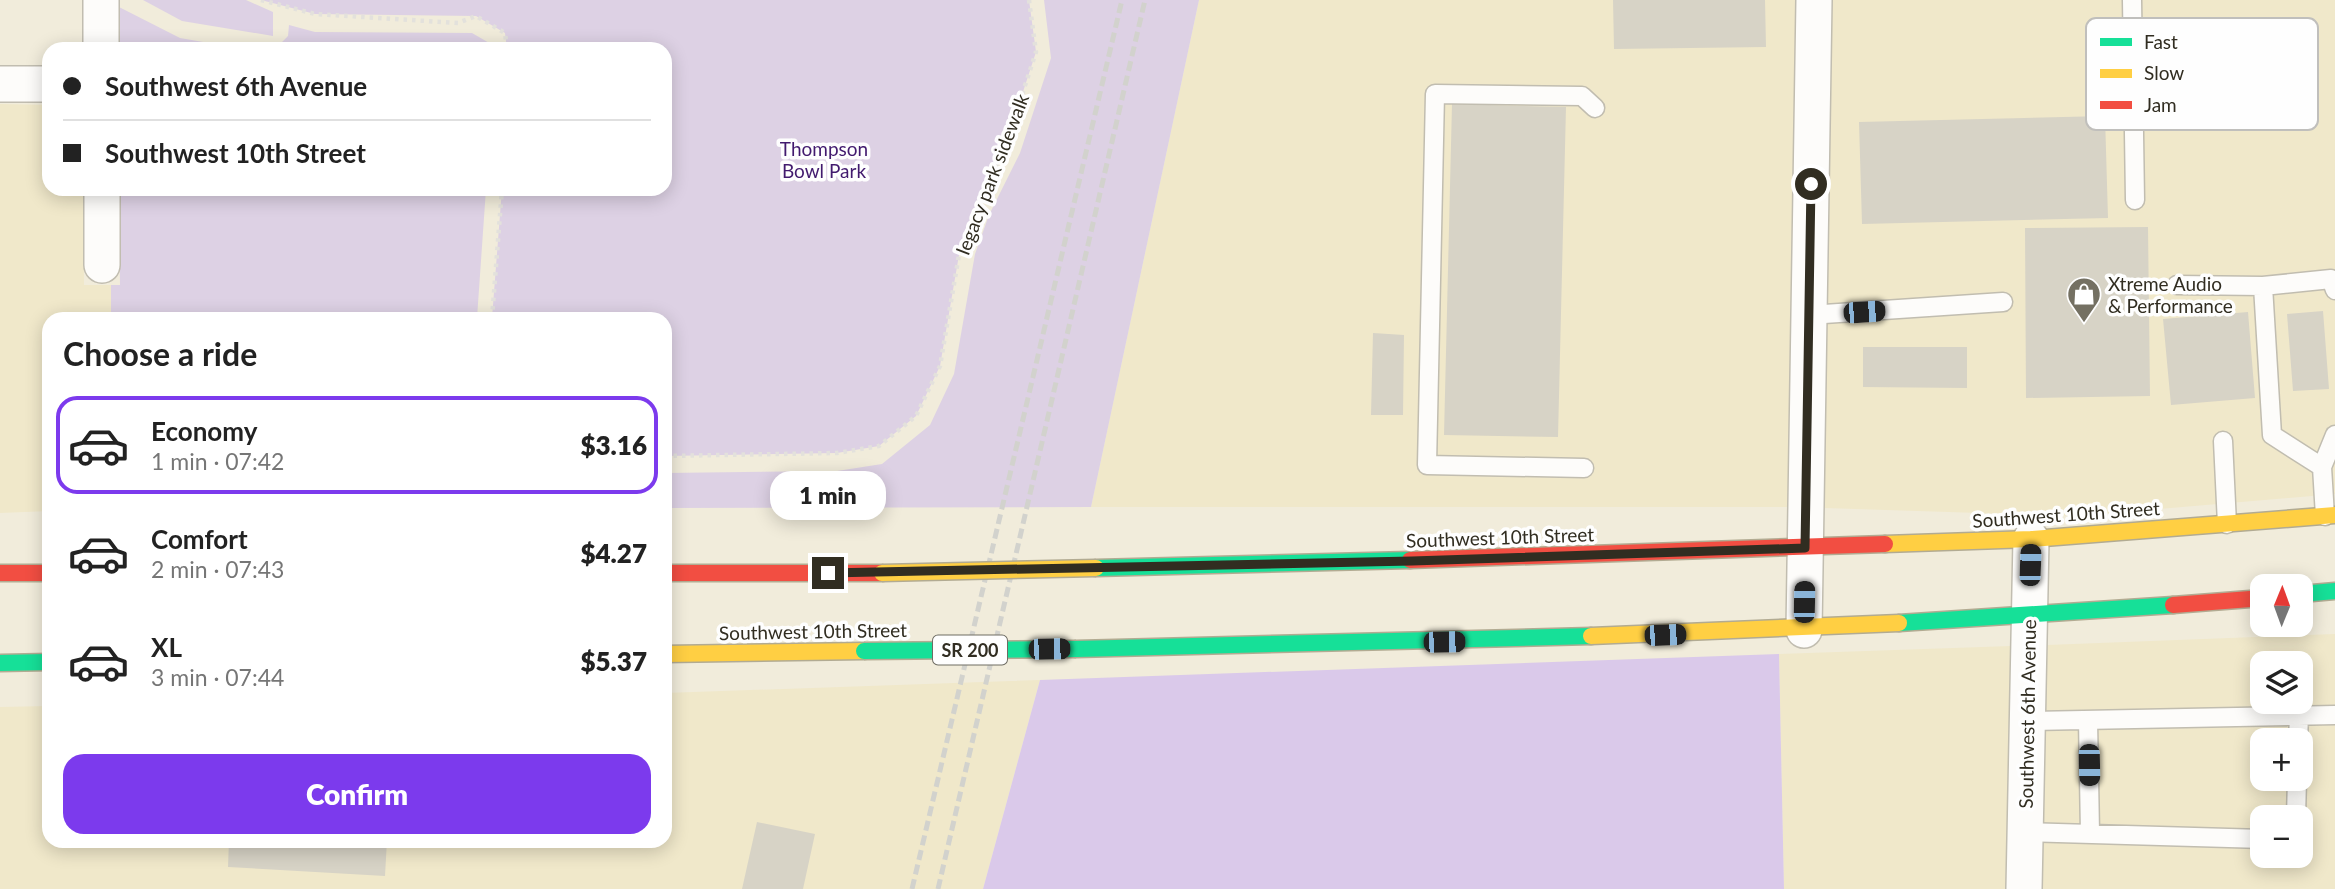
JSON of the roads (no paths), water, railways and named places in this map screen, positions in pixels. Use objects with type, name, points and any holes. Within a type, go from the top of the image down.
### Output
[{"type":"main road","name":"Southwest 10th Street","points":[[672,573],[882,573],[1805,548],[2031,539],[2330,515]]},
{"type":"main road","points":[[0,573],[42,573]]},
{"type":"main road","points":[[2314,593],[2335,592]]},
{"type":"main road","name":"Southwest 10th Street","points":[[672,654],[1471,642],[1804,630],[2250,599]]},
{"type":"main road","points":[[0,663],[42,662]]},
{"type":"street","points":[[101,0],[101,42]]},
{"type":"street","points":[[1804,630],[1814,0]]},
{"type":"street","points":[[0,84],[42,84]]},
{"type":"street","points":[[102,196],[102,265]]},
{"type":"street","name":"Southwest 6th Avenue","points":[[2024,889],[2031,539]]},
{"type":"lane","points":[[2132,0],[2132,18]]},
{"type":"lane","points":[[1584,468],[1427,465],[1435,94],[1582,96],[1595,108]]},
{"type":"lane","points":[[2134,130],[2135,200]]},
{"type":"lane","points":[[2177,285],[2263,286],[2331,279],[2335,290]]},
{"type":"lane","points":[[2263,286],[2272,435],[2322,467]]},
{"type":"lane","points":[[1809,315],[2003,302]]},
{"type":"lane","points":[[2330,515],[2322,467],[2335,435]]},
{"type":"lane","points":[[2223,442],[2227,524]]},
{"type":"lane","points":[[2027,722],[2335,715]]},
{"type":"lane","points":[[2298,728],[2299,716]]},
{"type":"lane","points":[[2088,720],[2090,833]]},
{"type":"lane","points":[[2025,831],[2250,839]]},
{"type":"railway","points":[[912,889],[1122,0]]},
{"type":"railway","points":[[938,889],[1145,0]]},
{"type":"place","name":"Xtreme Audio & Performance","points":[[2084,324]]},
{"type":"park label","name":"Thompson Bowl Park","points":[[824,159]]}]
